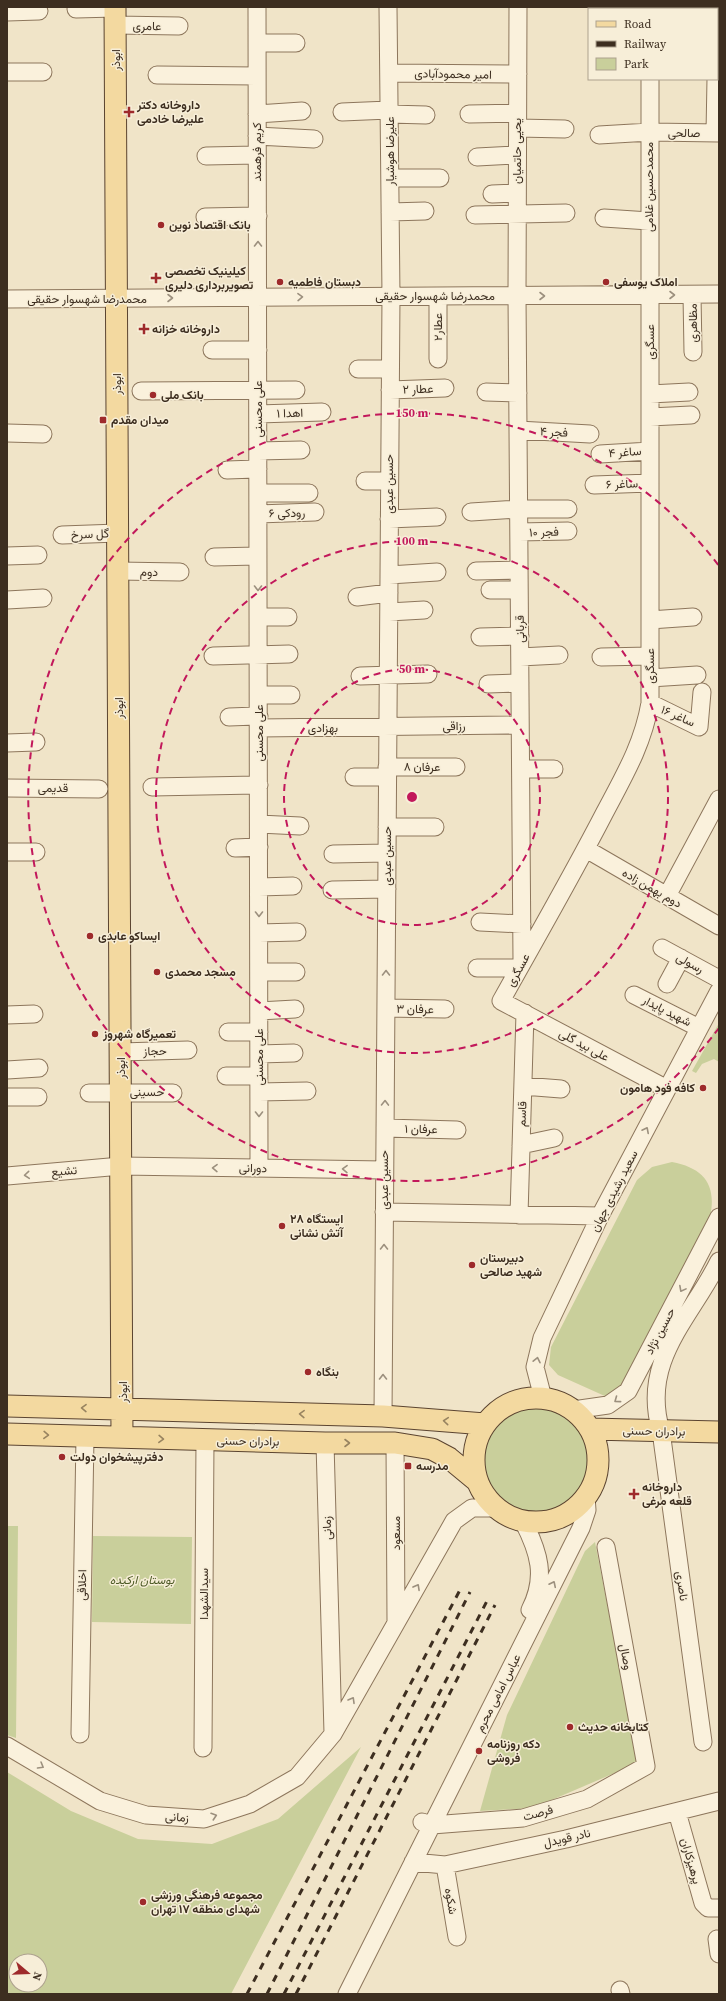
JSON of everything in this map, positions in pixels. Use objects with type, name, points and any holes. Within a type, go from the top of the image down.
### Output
[{"type":"main road","name":"ابوذر","points":[[115,13],[122,1437]]},
{"type":"main road","points":[[526,1398],[543,1398],[559,1402],[573,1410],[583,1419],[595,1442],[598,1469],[594,1482],[586,1497],[573,1510],[558,1518],[541,1522],[523,1521],[509,1516],[496,1508],[485,1496],[478,1482],[474,1462],[476,1443],[485,1424],[496,1412],[510,1403],[526,1398]]},
{"type":"main road","points":[[7,1406],[383,1416],[485,1424]]},
{"type":"main road","points":[[235,1440],[236,1412]]},
{"type":"main road","name":"برادران حسنی","points":[[590,1430],[719,1432]]},
{"type":"main road","name":"برادران حسنی","points":[[7,1434],[325,1443],[395,1443],[432,1449],[449,1458],[478,1482]]},
{"type":"street","name":"کریم فرهمند","points":[[256,7],[258,297]]},
{"type":"street","name":"علیرضا هوشیار","points":[[388,7],[391,296]]},
{"type":"street","name":"یحیی حاتمیان","points":[[517,296],[518,7]]},
{"type":"street","name":"عامری","points":[[76,9],[115,13],[179,26]]},
{"type":"street","points":[[7,12],[39,11]]},
{"type":"street","points":[[257,43],[296,42]]},
{"type":"street","points":[[7,72],[43,72]]},
{"type":"street","name":"امیر محمودآبادی","points":[[389,73],[518,74]]},
{"type":"street","points":[[157,75],[257,76]]},
{"type":"street","name":"محمدحسین غلامی","points":[[649,295],[650,80]]},
{"type":"street","points":[[716,80],[717,133]]},
{"type":"street","points":[[257,114],[302,111]]},
{"type":"street","points":[[342,112],[389,112],[426,115]]},
{"type":"street","points":[[469,114],[565,129]]},
{"type":"street","name":"صالحی","points":[[600,135],[650,132],[717,133]]},
{"type":"street","points":[[257,136],[314,139]]},
{"type":"street","points":[[206,156],[257,155]]},
{"type":"street","points":[[477,157],[517,155]]},
{"type":"street","points":[[390,178],[440,178]]},
{"type":"street","points":[[492,194],[517,193]]},
{"type":"street","points":[[390,212],[425,211]]},
{"type":"street","points":[[475,215],[566,213]]},
{"type":"street","points":[[205,217],[258,216]]},
{"type":"street","points":[[604,218],[649,221]]},
{"type":"street","name":"مظاهری","points":[[692,294],[693,352]]},
{"type":"street","name":"محمدرضا شهسوار حقیقی","points":[[7,299],[719,294]]},
{"type":"street","name":"عسگری","points":[[501,1000],[586,849],[634,755],[646,726],[650,703],[649,295]]},
{"type":"street","name":"حسین عبدی","points":[[383,1416],[391,296]]},
{"type":"street","name":"عطار۲","points":[[438,296],[438,359]]},
{"type":"street","name":"قربانی","points":[[517,296],[522,924],[521,965]]},
{"type":"street","name":"علی محسنی","points":[[258,297],[259,1168]]},
{"type":"street","points":[[212,350],[258,350]]},
{"type":"street","points":[[358,369],[390,369]]},
{"type":"street","name":"عطار ۲","points":[[390,390],[445,388]]},
{"type":"street","points":[[141,391],[296,390]]},
{"type":"street","points":[[486,392],[518,393]]},
{"type":"street","points":[[650,394],[689,392]]},
{"type":"street","name":"اهدا ۱","points":[[258,414],[322,412]]},
{"type":"street","points":[[650,417],[691,415]]},
{"type":"street","name":"فجر ۴","points":[[518,430],[590,434]]},
{"type":"street","points":[[7,433],[43,434]]},
{"type":"street","points":[[258,451],[301,450]]},
{"type":"street","name":"ساغر ۴","points":[[600,454],[650,451]]},
{"type":"street","points":[[227,470],[258,469]]},
{"type":"street","points":[[365,481],[389,481]]},
{"type":"street","name":"ساغر ۶","points":[[594,485],[650,483]]},
{"type":"street","name":"رودکی ۶","points":[[258,494],[309,493]]},
{"type":"street","points":[[471,512],[518,509],[568,509]]},
{"type":"street","name":"رودکی ۶","points":[[258,514],[315,512]]},
{"type":"street","points":[[389,519],[437,517]]},
{"type":"street","name":"فجر ۱۰","points":[[519,532],[568,531]]},
{"type":"street","name":"گل سرخ","points":[[62,535],[118,533]]},
{"type":"street","points":[[7,556],[38,555]]},
{"type":"street","points":[[214,557],[258,556]]},
{"type":"street","points":[[476,571],[519,570]]},
{"type":"street","name":"دوم","points":[[118,572],[180,572]]},
{"type":"street","points":[[389,575],[437,572]]},
{"type":"street","points":[[490,590],[519,590]]},
{"type":"street","points":[[357,597],[389,593]]},
{"type":"street","points":[[7,600],[43,598]]},
{"type":"street","points":[[389,612],[424,610]]},
{"type":"street","points":[[259,617],[288,617]]},
{"type":"street","points":[[650,620],[693,617]]},
{"type":"street","points":[[480,637],[520,636]]},
{"type":"street","points":[[213,656],[289,654]]},
{"type":"street","points":[[520,657],[559,655]]},
{"type":"street","points":[[601,657],[650,656]]},
{"type":"street","points":[[360,676],[428,674]]},
{"type":"street","points":[[650,678],[697,675]]},
{"type":"street","points":[[488,684],[520,683]]},
{"type":"street","name":"ساغر ۱۶","points":[[650,703],[699,727],[702,692]]},
{"type":"street","points":[[259,694],[291,695]]},
{"type":"street","name":"بهزادی","points":[[229,717],[259,722],[388,727]]},
{"type":"street","name":"رزاقی","points":[[388,727],[520,725]]},
{"type":"street","points":[[7,743],[36,742]]},
{"type":"street","name":"عرفان ۸","points":[[354,777],[387,772],[456,767]]},
{"type":"street","points":[[521,769],[554,769]]},
{"type":"street","points":[[152,787],[258,785]]},
{"type":"street","name":"قدیمی","points":[[7,788],[99,789]]},
{"type":"street","points":[[667,896],[719,799]]},
{"type":"street","points":[[259,824],[300,826]]},
{"type":"street","points":[[387,827],[435,827]]},
{"type":"street","points":[[235,848],[259,847]]},
{"type":"street","name":"دوم بهمن زاده","points":[[586,849],[719,926]]},
{"type":"street","points":[[7,852],[36,852]]},
{"type":"street","points":[[333,854],[387,853]]},
{"type":"street","points":[[259,888],[293,886]]},
{"type":"street","points":[[332,890],[386,889]]},
{"type":"street","points":[[480,922],[522,924]]},
{"type":"street","points":[[259,933],[297,932]]},
{"type":"street","name":"رسولی","points":[[662,948],[719,979]]},
{"type":"street","points":[[667,984],[681,958]]},
{"type":"street","points":[[477,968],[521,965]]},
{"type":"street","points":[[259,972],[296,972]]},
{"type":"street","name":"سعید رشیدی جهان","points":[[543,1398],[535,1367],[542,1338],[600,1216],[719,991]]},
{"type":"street","name":"شهید پایدار","points":[[634,994],[699,1028]]},
{"type":"street","name":"علی بید گلی","points":[[501,1000],[667,1089]]},
{"type":"street","name":"عرفان ۳","points":[[386,1008],[445,1009]]},
{"type":"street","points":[[259,1011],[295,1009]]},
{"type":"street","name":"قاسم","points":[[519,1215],[525,1013]]},
{"type":"street","points":[[7,1015],[34,1014]]},
{"type":"street","points":[[228,1032],[259,1032]]},
{"type":"street","name":"حجاز","points":[[121,1052],[188,1050]]},
{"type":"street","points":[[259,1054],[294,1053]]},
{"type":"street","points":[[7,1070],[39,1068]]},
{"type":"street","points":[[226,1076],[259,1084],[307,1091]]},
{"type":"street","points":[[523,1086],[561,1089]]},
{"type":"street","name":"حسینی","points":[[89,1093],[173,1093]]},
{"type":"street","points":[[7,1097],[38,1097]]},
{"type":"street","name":"عرفان ۱","points":[[385,1128],[457,1130]]},
{"type":"street","points":[[521,1145],[554,1138]]},
{"type":"street","name":"دورانی","points":[[121,1166],[384,1170]]},
{"type":"street","name":"تشیع","points":[[7,1176],[121,1166]]},
{"type":"street","points":[[384,1212],[600,1216]]},
{"type":"street","name":"حسین نژاد","points":[[573,1410],[608,1406],[628,1391],[693,1270],[719,1217]]},
{"type":"street","points":[[693,1270],[717,1264],[719,1290]]},
{"type":"street","name":"ناصری","points":[[703,1742],[661,1431],[656,1416],[658,1371],[670,1342],[717,1264]]},
{"type":"street","name":"اخلاقی","points":[[80,1734],[85,1437]]},
{"type":"street","name":"سیدالشهدا","points":[[203,1748],[205,1440]]},
{"type":"street","name":"زمانی","points":[[325,1443],[333,1734]]},
{"type":"street","name":"مسعود","points":[[395,1443],[396,1623]]},
{"type":"street","name":"عباس امامی محرم","points":[[335,1994],[581,1528],[587,1510],[586,1497]]},
{"type":"street","name":"زمانی","points":[[7,1746],[100,1801],[146,1815],[204,1819],[250,1804],[297,1777],[333,1734],[454,1521],[472,1508],[496,1508]]},
{"type":"street","name":"عباس امامی محرم","points":[[347,1994],[413,1862],[426,1823],[533,1604],[540,1582],[539,1562],[534,1543],[523,1521]]},
{"type":"street","name":"وصال","points":[[606,1547],[646,1766]]},
{"type":"street","name":"فرصت","points":[[426,1823],[523,1818],[587,1799],[646,1766]]},
{"type":"street","name":"نادر قویدل","points":[[413,1862],[445,1865],[558,1840],[719,1801]]},
{"type":"street","name":"پرهیزکاران","points":[[677,1812],[703,1903],[713,1908]]},
{"type":"street","name":"شکوه","points":[[445,1865],[457,1937]]},
{"type":"green space","points":[[719,1023],[719,1062],[714,1059],[702,1064],[696,1073],[692,1071]]},
{"type":"green space","points":[[672,1162],[692,1169],[706,1180],[712,1196],[710,1217],[624,1387],[607,1397],[558,1375],[549,1365],[551,1347],[637,1180],[652,1167]]},
{"type":"green space","points":[[536,1408],[556,1412],[574,1423],[585,1441],[589,1461],[585,1481],[574,1499],[556,1510],[536,1514],[516,1510],[498,1499],[487,1481],[483,1461],[487,1441],[498,1423],[516,1412]]},
{"type":"green space","points":[[7,1526],[18,1526],[16,1738],[7,1735]]},
{"type":"green space","name":"بوستان ارکیده","points":[[93,1536],[192,1537],[191,1624],[92,1622]]},
{"type":"green space","points":[[595,1542],[638,1763],[533,1808],[480,1811],[507,1715],[585,1551]]},
{"type":"green space","name":"مجموعه فرهنگی ورزشی شهدای منطقه ۱۷ تهران","points":[[361,1747],[231,1994],[7,1994],[7,1772],[71,1811],[138,1839],[212,1844],[278,1819]]},
{"type":"railway","points":[[247,1994],[461,1588]]},
{"type":"railway","points":[[267,1994],[470,1592]]},
{"type":"railway","points":[[284,1994],[487,1601]]},
{"type":"railway","points":[[296,1994],[495,1605]]},
{"type":"place","name":"داروخانه دکتر علیرضا خادمی","points":[[129,112]]},
{"type":"place","name":"بانک اقتصاد نوین","points":[[161,225]]},
{"type":"place","name":"کیلینیک تخصصی تصویربرداری دلیری","points":[[156,278]]},
{"type":"place","name":"دبستان فاطمیه","points":[[280,282]]},
{"type":"place","name":"املاک یوسفی","points":[[606,282]]},
{"type":"place","name":"داروخانه خزانه","points":[[144,329]]},
{"type":"place","name":"بانک ملی","points":[[153,395]]},
{"type":"place","name":"میدان مقدم","points":[[103,420]]},
{"type":"place","name":"ایساکو عابدی","points":[[90,936]]},
{"type":"place","name":"مسجد محمدی","points":[[157,972]]},
{"type":"place","name":"تعمیرگاه شهروز","points":[[95,1034]]},
{"type":"place","name":"کافه فود هامون","points":[[703,1088]]},
{"type":"place","name":"ایستگاه ۲۸ آتش نشانی","points":[[282,1226]]},
{"type":"place","name":"دبیرستان شهید صالحی","points":[[472,1265]]},
{"type":"place","name":"بنگاه","points":[[308,1372]]},
{"type":"place","name":"دفترپیشخوان دولت","points":[[62,1457]]},
{"type":"place","name":"مدرسه","points":[[408,1466]]},
{"type":"place","name":"داروخانه قلعه مرغی","points":[[634,1494]]},
{"type":"place","name":"کتابخانه حدیث","points":[[570,1727]]},
{"type":"place","name":"دکه روزنامه فروشی","points":[[479,1751]]},
{"type":"place","name":"مجموعه فرهنگی ورزشی شهدای منطقه ۱۷ تهران","points":[[143,1902]]}]
